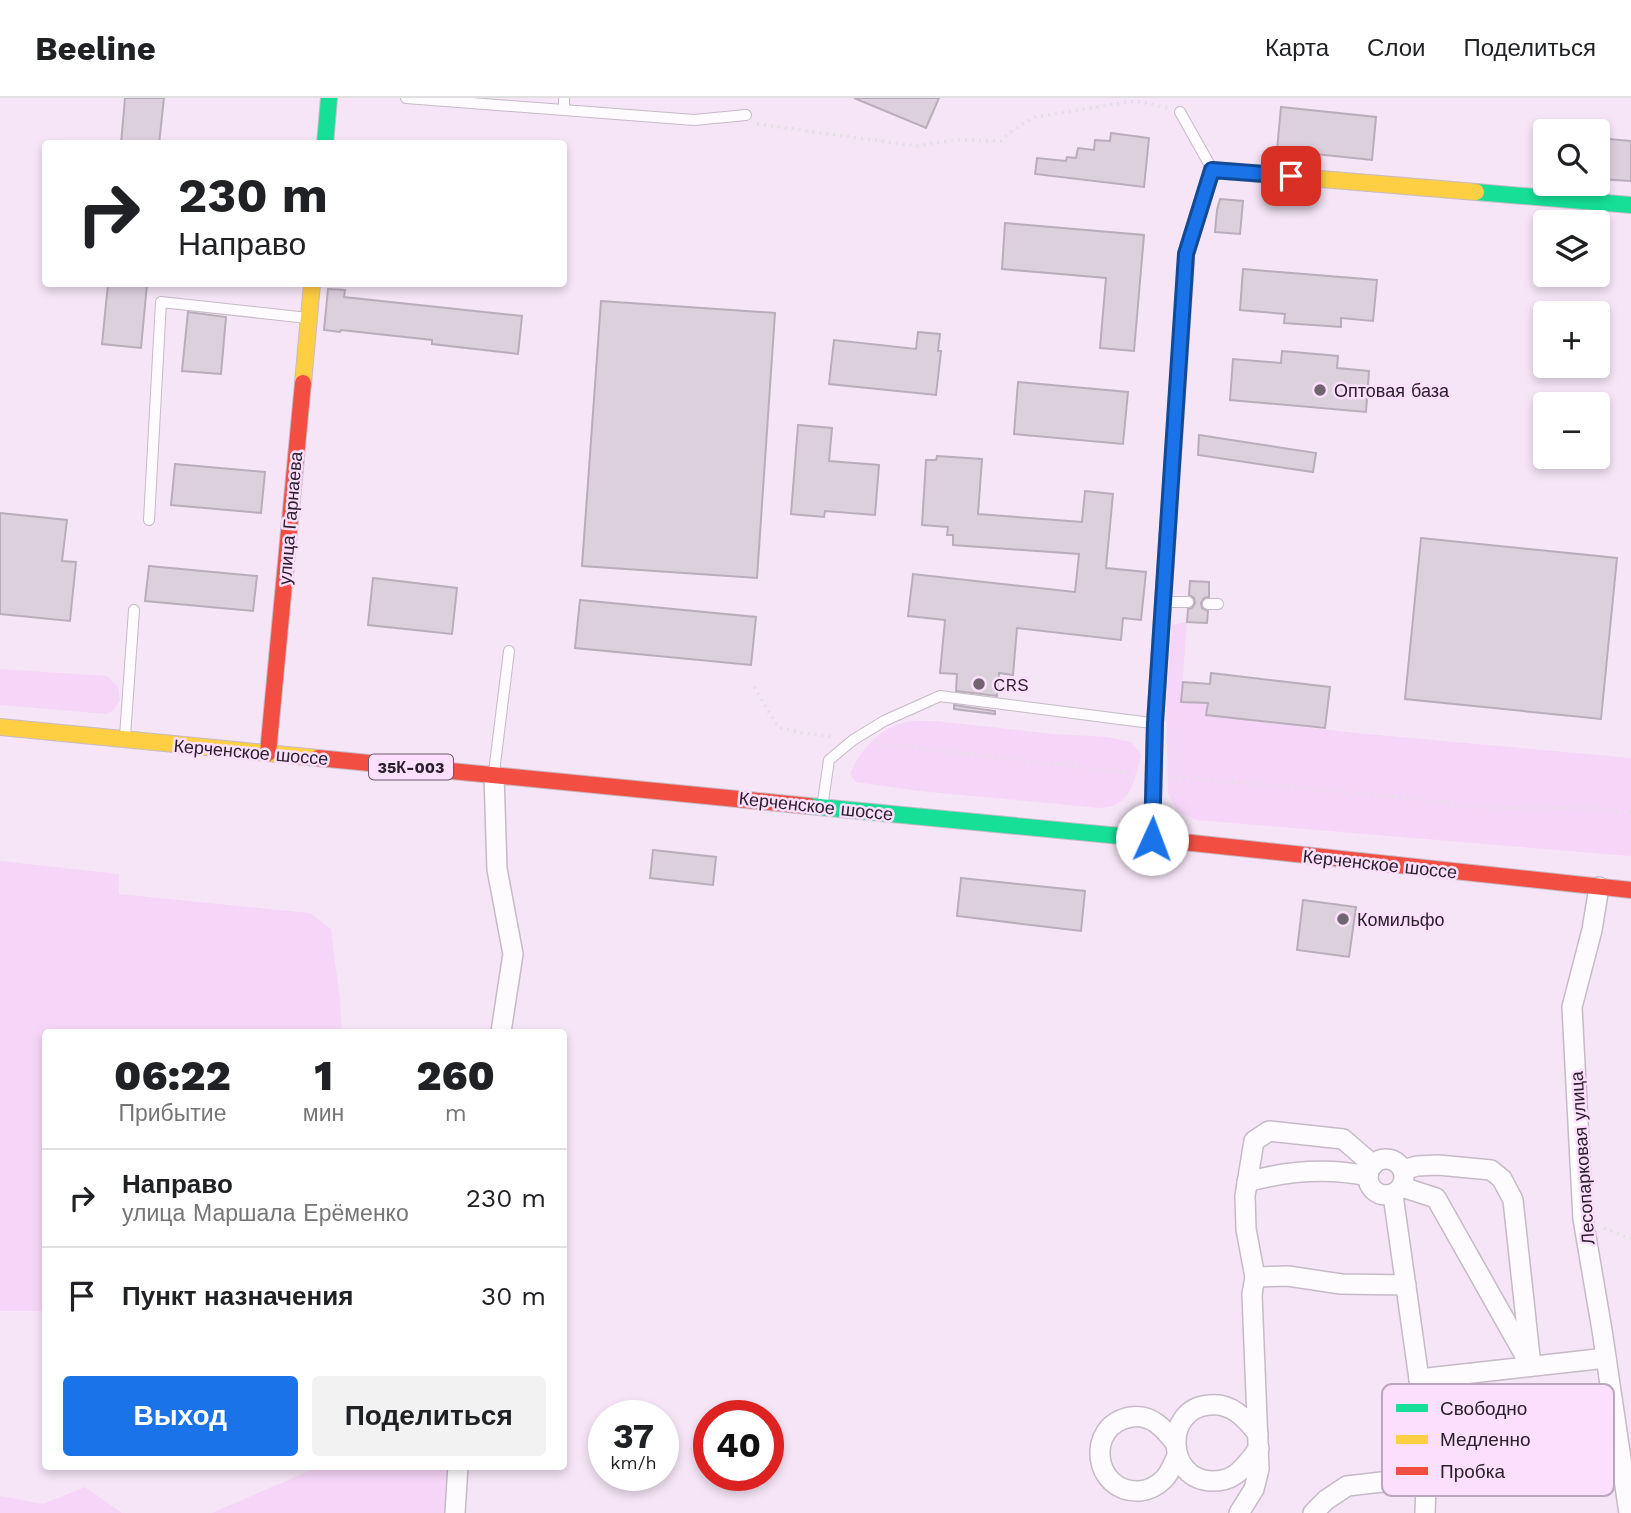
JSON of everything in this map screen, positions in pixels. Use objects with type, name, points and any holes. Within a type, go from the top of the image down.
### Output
[{"type":"main road","points":[[325,140],[329,98]]},
{"type":"main road","points":[[1152,839],[1155,723],[1186,254],[1212,170],[1631,205]]},
{"type":"main road","name":"улица Гарнаева","points":[[268,753],[312,287]]},
{"type":"main road","name":"Керченское шоссе","points":[[0,727],[822,806],[1631,890]]},
{"type":"street","points":[[494,775],[497,869],[513,954],[501,1029]]},
{"type":"street","name":"Лесопарковая улица","points":[[1599,887],[1592,930],[1572,1007],[1583,1219],[1610,1384]]},
{"type":"street","points":[[1239,1513],[1254,1489],[1259,1469],[1252,1294],[1255,1277],[1245,1196],[1254,1141],[1269,1131],[1343,1139],[1371,1171]]},
{"type":"street","points":[[1420,1384],[1406,1285],[1399,1184],[1399,1165],[1389,1160],[1378,1161],[1371,1171],[1371,1188],[1387,1196],[1399,1184],[1418,1166],[1492,1170],[1502,1179],[1513,1200],[1531,1366]]},
{"type":"street","points":[[1248,1182],[1270,1175],[1371,1171]]},
{"type":"street","points":[[1399,1184],[1436,1198],[1531,1366]]},
{"type":"street","points":[[1255,1277],[1288,1276],[1341,1284],[1406,1285]]},
{"type":"street","points":[[1419,1379],[1606,1358]]},
{"type":"street","points":[[1205,1405],[1230,1407],[1249,1423],[1258,1441],[1241,1470],[1219,1481],[1206,1481],[1194,1476],[1184,1467],[1176,1449],[1177,1430],[1183,1419],[1193,1410],[1205,1405]]},
{"type":"street","name":"Лесопарковая улица","points":[[1614,1412],[1629,1513]]},
{"type":"street","points":[[455,1513],[458,1470]]},
{"type":"street","points":[[1313,1513],[1347,1486],[1382,1482]]},
{"type":"lane","points":[[406,98],[694,120],[746,115]]},
{"type":"lane","points":[[564,98],[564,110]]},
{"type":"lane","points":[[1180,112],[1212,170]]},
{"type":"lane","points":[[149,520],[161,302],[309,318]]},
{"type":"lane","points":[[1163,602],[1188,603]]},
{"type":"lane","points":[[125,740],[134,610]]},
{"type":"lane","points":[[494,775],[509,651]]},
{"type":"lane","points":[[822,806],[829,761],[853,740],[884,721],[940,696],[1155,723]]},
{"type":"path","points":[[757,124],[916,146],[956,140],[1001,141],[1035,117],[1136,101],[1180,112]]},
{"type":"path","points":[[754,687],[778,727],[802,733],[1154,774],[1477,807],[1605,809],[1631,812]]},
{"type":"path","points":[[1583,1219],[1631,1238]]},
{"type":"shaded area","points":[[1187,622],[1181,701],[1208,703],[1207,715],[1346,732],[1631,758],[1631,856],[1196,820],[1179,812],[1168,794],[1166,701],[1172,625]]},
{"type":"shaded area","points":[[0,669],[107,676],[118,687],[120,700],[114,710],[106,714],[0,705]]},
{"type":"shaded area","points":[[909,721],[1108,737],[1131,742],[1141,754],[1134,782],[1127,795],[1115,805],[1100,808],[919,791],[856,782],[850,774],[865,749],[888,729]]},
{"type":"shaded area","points":[[0,861],[119,874],[119,894],[310,913],[331,929],[342,1029],[42,1029],[42,1311],[0,1311]]},
{"type":"shaded area","points":[[311,1470],[458,1470],[455,1513],[212,1513]]},
{"type":"shaded area","points":[[85,1487],[122,1513],[0,1513],[0,1496],[43,1504]]},
{"type":"building","points":[[125,98],[164,98],[159,140],[121,140]]},
{"type":"building","points":[[854,98],[939,98],[926,128]]},
{"type":"building","points":[[1281,107],[1376,117],[1372,160],[1277,150]]},
{"type":"building","points":[[1111,133],[1149,138],[1144,187],[1035,174],[1037,158],[1066,161],[1067,157],[1076,158],[1078,148],[1094,150],[1095,140],[1110,141]]},
{"type":"building","points":[[1610,139],[1631,141],[1631,181],[1610,180]]},
{"type":"building","points":[[1220,199],[1243,201],[1240,234],[1215,232]]},
{"type":"building","points":[[1005,223],[1144,235],[1134,351],[1100,348],[1106,278],[1002,269]]},
{"type":"building","points":[[1243,269],[1377,280],[1373,321],[1341,318],[1341,327],[1284,323],[1285,314],[1240,310]]},
{"type":"building","points":[[108,287],[147,287],[141,348],[102,344]]},
{"type":"building","points":[[328,289],[345,290],[344,297],[522,316],[518,354],[432,344],[432,340],[324,330]]},
{"type":"building","points":[[601,301],[775,313],[757,578],[582,566]]},
{"type":"building","points":[[188,312],[226,317],[221,374],[182,371]]},
{"type":"building","points":[[918,332],[940,334],[938,351],[941,351],[936,395],[829,384],[834,340],[916,349]]},
{"type":"building","points":[[1282,351],[1338,356],[1337,368],[1369,371],[1366,412],[1230,400],[1233,359],[1281,363]]},
{"type":"building","points":[[1018,382],[1128,392],[1123,444],[1014,434]]},
{"type":"building","points":[[798,425],[832,428],[829,461],[879,465],[875,515],[825,511],[824,517],[791,514]]},
{"type":"building","points":[[1199,435],[1316,453],[1313,472],[1198,455]]},
{"type":"building","points":[[937,456],[982,459],[978,514],[1082,522],[1085,491],[1113,494],[1106,568],[1146,572],[1141,620],[1123,618],[1121,640],[1017,628],[1013,675],[999,673],[997,696],[956,691],[957,674],[940,673],[945,620],[908,616],[913,574],[1075,592],[1079,554],[953,545],[953,535],[947,535],[948,527],[922,525],[926,460],[936,460]]},
{"type":"building","points":[[175,464],[265,472],[261,513],[171,505]]},
{"type":"building","points":[[0,513],[67,520],[62,561],[76,562],[70,621],[0,614]]},
{"type":"building","points":[[1421,538],[1617,558],[1601,719],[1405,699]]},
{"type":"building","points":[[149,566],[257,576],[253,611],[145,601]]},
{"type":"building","points":[[373,578],[457,588],[452,634],[368,625]]},
{"type":"building","points":[[1190,581],[1209,582],[1209,597],[1204,598],[1201,603],[1202,608],[1208,611],[1207,623],[1187,622],[1188,609],[1195,603],[1194,598],[1189,595]]},
{"type":"building","points":[[580,600],[756,617],[751,665],[575,648]]},
{"type":"building","points":[[1211,673],[1330,687],[1325,728],[1206,715],[1208,703],[1181,702],[1183,682],[1210,684]]},
{"type":"building","points":[[954,705],[995,711],[995,714],[954,709]]},
{"type":"building","points":[[653,850],[716,857],[713,885],[650,878]]},
{"type":"building","points":[[961,878],[1085,891],[1081,931],[957,916]]},
{"type":"building","points":[[1303,900],[1356,907],[1349,957],[1297,950]]},
{"type":"traffic: fast","points":[[325,140],[329,98]]},
{"type":"traffic: fast","points":[[1476,192],[1631,205]]},
{"type":"traffic: fast","points":[[1152,839],[1155,723],[1186,261]]},
{"type":"traffic: fast","points":[[809,806],[1183,842]]},
{"type":"traffic: slow","points":[[1186,261],[1212,170],[1476,192]]},
{"type":"traffic: slow","points":[[303,383],[312,287]]},
{"type":"traffic: slow","points":[[0,727],[318,758]]},
{"type":"traffic: jam","points":[[268,753],[303,383]]},
{"type":"traffic: jam","points":[[318,758],[809,806]]},
{"type":"traffic: jam","points":[[1183,842],[1631,890]]},
{"type":"place","name":"Оптовая база","points":[[1320,390]]},
{"type":"place","name":"CRS","points":[[979,684]]},
{"type":"place","name":"Комильфо","points":[[1343,919]]},
{"type":"route","points":[[1152,839],[1155,723],[1186,254],[1212,170],[1291,176]]}]
